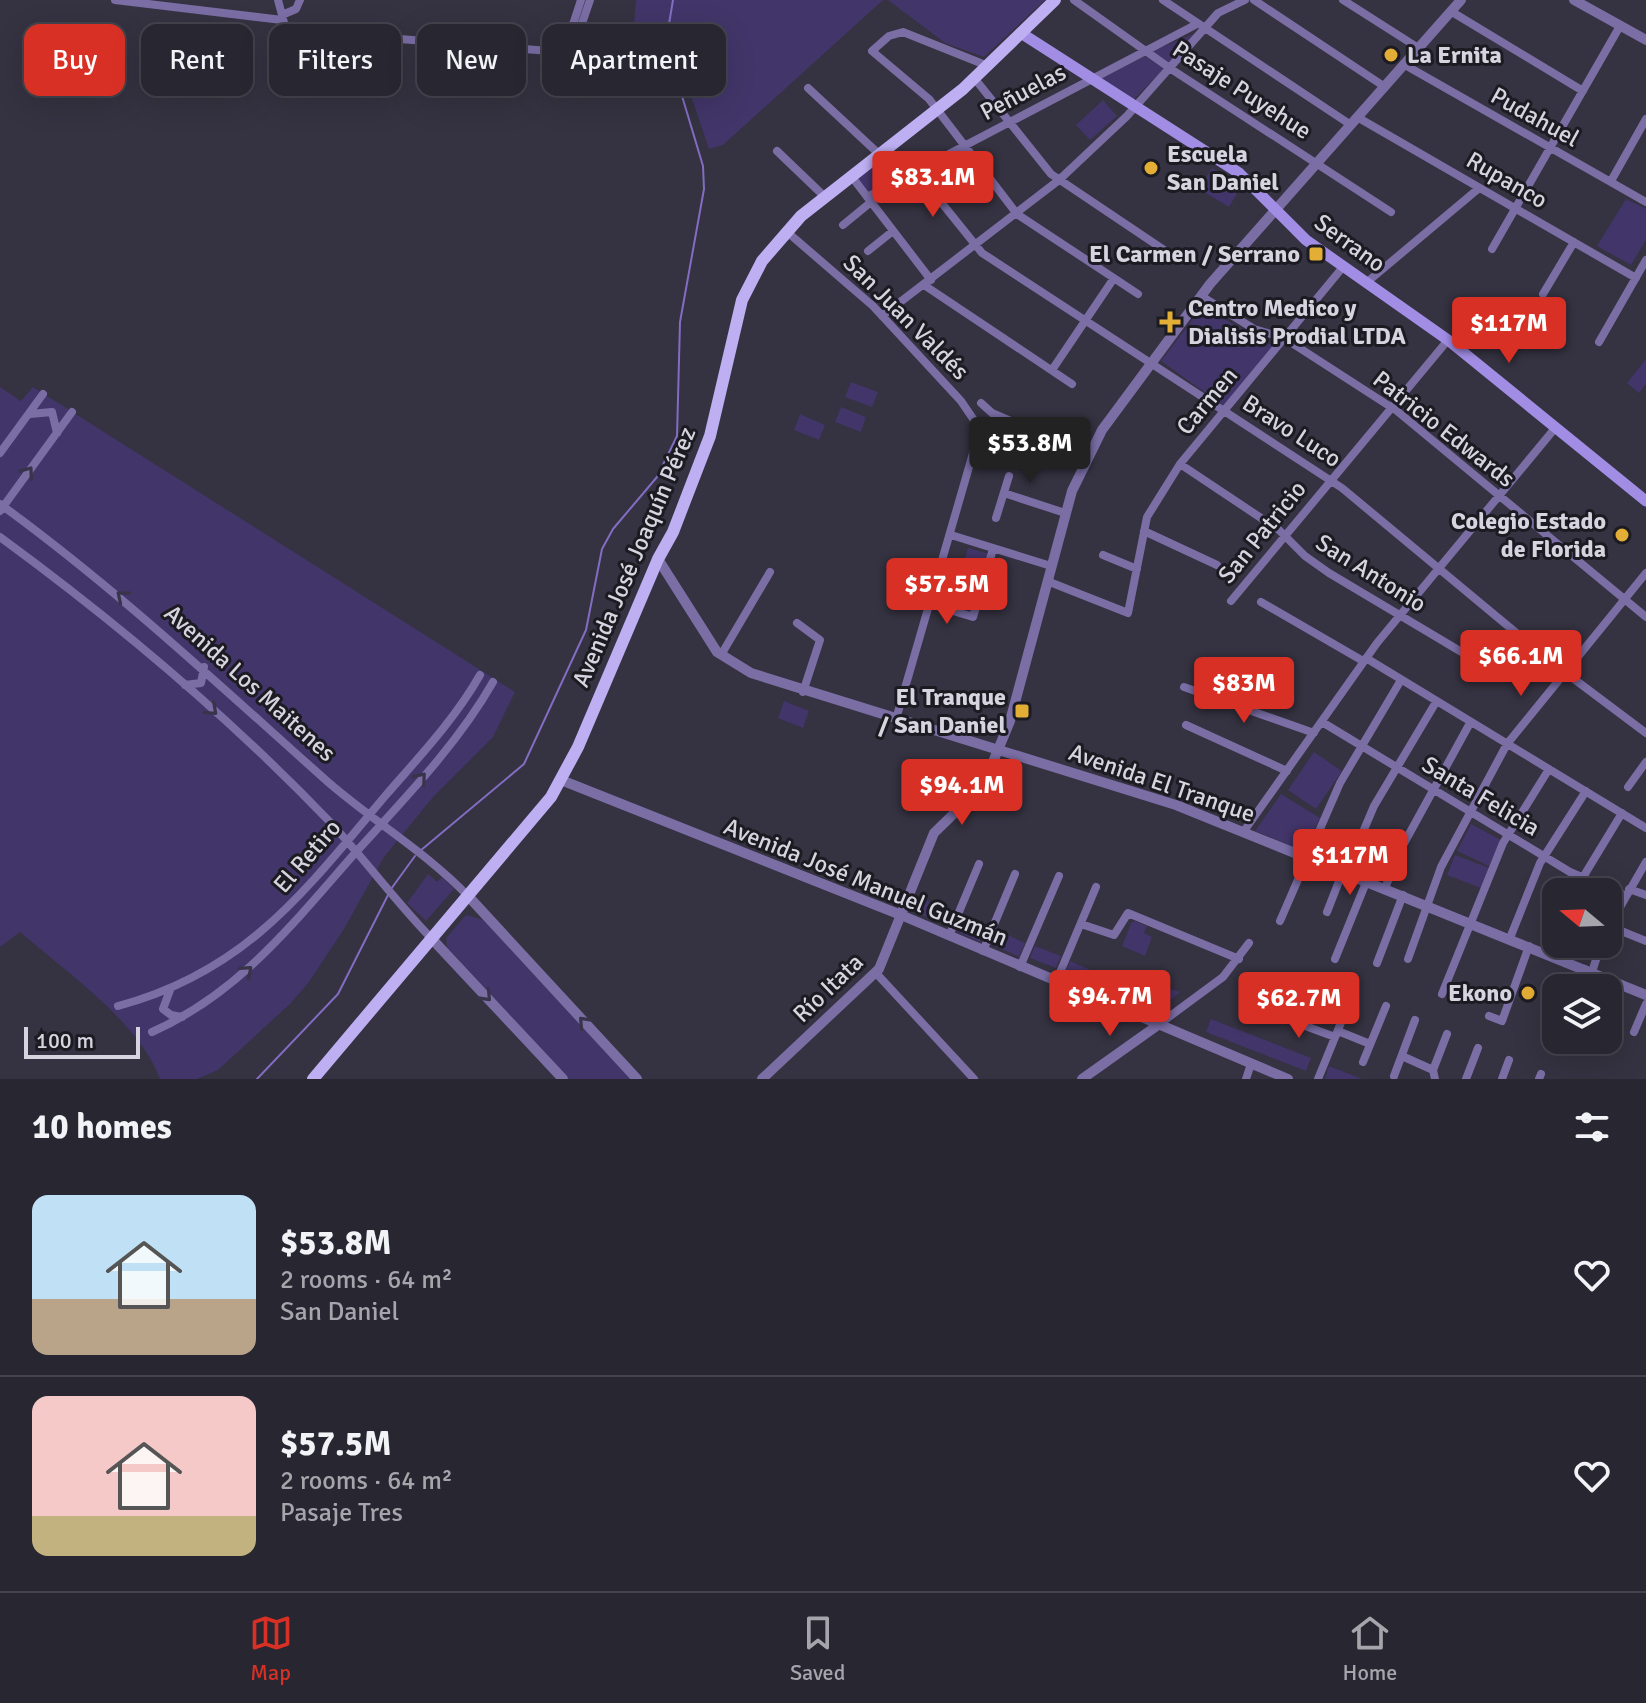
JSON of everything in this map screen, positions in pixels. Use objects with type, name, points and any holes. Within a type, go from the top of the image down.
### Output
[{"type":"main road","name":"Avenida José Joaquín Pérez","points":[[313,1079],[535,818],[561,780],[658,559],[673,532],[710,436],[742,300],[762,261],[786,231],[975,79],[1055,0]]},
{"type":"main road","name":"Serrano","points":[[1021,33],[1239,173],[1306,240],[1448,340],[1646,501]]},
{"type":"street","points":[[119,0],[199,4],[282,17],[296,9],[300,0]]},
{"type":"street","points":[[278,0],[286,30],[542,50]]},
{"type":"street","points":[[575,24],[581,0]]},
{"type":"street","points":[[580,24],[590,0]]},
{"type":"street","name":"Pasaje Puyehue","points":[[1074,0],[1171,69],[1391,212]]},
{"type":"street","name":"Rupanco","points":[[1163,0],[1201,27],[1354,121],[1636,278]]},
{"type":"street","points":[[882,316],[1059,180],[1136,107],[1171,69],[1201,27],[1218,13],[1245,0]]},
{"type":"street","points":[[1254,0],[1385,87]]},
{"type":"street","points":[[1343,0],[1420,49]]},
{"type":"street","points":[[1445,0],[1583,91]]},
{"type":"street","points":[[1574,0],[1645,38]]},
{"type":"street","name":"Río Itata","points":[[762,1079],[876,973],[934,833],[981,787],[999,751],[1065,513],[1088,454],[1201,296],[1274,209],[1456,6]]},
{"type":"street","points":[[1492,249],[1620,26]]},
{"type":"street","name":"Peñuelas","points":[[843,225],[869,199],[916,171],[1145,51],[1201,27]]},
{"type":"street","points":[[988,66],[903,32],[889,36],[872,51],[938,110],[1017,214],[1138,294]]},
{"type":"street","name":"Pudahuel","points":[[1405,65],[1646,202]]},
{"type":"street","points":[[975,79],[1059,180],[1179,260]]},
{"type":"street","points":[[808,88],[880,155]]},
{"type":"street","points":[[1611,181],[1646,119]]},
{"type":"street","points":[[777,151],[825,197]]},
{"type":"street","name":"Bravo Luco","points":[[916,171],[975,246],[1331,480],[1438,567],[1560,674],[1646,733]]},
{"type":"street","points":[[852,177],[928,282],[1072,384]]},
{"type":"street","points":[[1366,283],[1478,189]]},
{"type":"street","name":"San Juan Valdés","points":[[786,231],[882,316],[978,424],[980,438],[896,719]]},
{"type":"street","points":[[868,251],[893,231]]},
{"type":"street","points":[[1543,294],[1574,242]]},
{"type":"street","points":[[1599,342],[1646,260]]},
{"type":"street","name":"Carmen","points":[[1047,581],[1128,613],[1144,531],[1153,503],[1180,464],[1343,267]]},
{"type":"street","points":[[1052,370],[1114,278]]},
{"type":"street","name":"Patricio Edwards","points":[[1201,296],[1254,329],[1284,338],[1391,408],[1646,617]]},
{"type":"street","name":"San Patricio","points":[[1231,601],[1448,340]]},
{"type":"street","points":[[0,453],[43,394]]},
{"type":"street","points":[[981,403],[992,413],[1088,454]]},
{"type":"street","points":[[29,414],[52,412],[57,433]]},
{"type":"street","points":[[1,507],[72,412]]},
{"type":"street","points":[[1244,831],[1364,660],[1556,427]]},
{"type":"street","name":"San Antonio","points":[[1180,464],[1284,535],[1316,564],[1493,670],[1515,676],[1560,674]]},
{"type":"street","points":[[996,518],[1009,476]]},
{"type":"street","points":[[1004,493],[1065,513]]},
{"type":"street","name":"Avenida Los Maitenes","points":[[1,507],[104,581],[204,667],[330,784],[435,864],[469,897]]},
{"type":"street","points":[[1144,531],[1217,565]]},
{"type":"street","points":[[951,535],[1051,566]]},
{"type":"street","name":"Avenida Los Maitenes","points":[[0,537],[98,610],[184,685],[347,840],[372,873],[432,939]]},
{"type":"street","points":[[930,604],[973,617],[993,549]]},
{"type":"street","points":[[1103,555],[1137,569]]},
{"type":"street","name":"Avenida El Tranque","points":[[658,559],[721,655],[751,673],[803,692],[1164,801],[1542,951]]},
{"type":"street","points":[[721,655],[770,572]]},
{"type":"street","points":[[1408,959],[1426,905],[1470,812],[1507,744],[1560,674],[1646,573]]},
{"type":"street","points":[[1261,602],[1401,680],[1646,828]]},
{"type":"street","points":[[797,623],[820,640],[803,692]]},
{"type":"street","points":[[184,685],[201,683],[204,667]]},
{"type":"street","name":"El Retiro","points":[[118,1006],[170,989],[220,964],[257,937],[369,815],[472,690],[480,675]]},
{"type":"street","points":[[1280,921],[1307,856],[1361,746],[1401,680]]},
{"type":"street","name":"El Retiro","points":[[152,1032],[184,1017],[253,966],[462,731],[493,682]]},
{"type":"street","points":[[1184,687],[1314,733]]},
{"type":"street","points":[[472,690],[481,693],[483,699]]},
{"type":"street","points":[[1327,912],[1374,806],[1436,702]]},
{"type":"street","name":"Santa Felicia","points":[[1322,722],[1582,878]]},
{"type":"street","points":[[1385,888],[1432,789],[1470,723]]},
{"type":"street","points":[[1186,725],[1287,771]]},
{"type":"street","points":[[1628,787],[1646,762]]},
{"type":"street","points":[[1442,994],[1508,835],[1549,769]]},
{"type":"street","name":"Avenida José Manuel Guzmán","points":[[561,780],[901,915],[1288,1079]]},
{"type":"street","points":[[1510,938],[1544,857],[1586,791]]},
{"type":"street","points":[[1582,878],[1622,813]]},
{"type":"street","points":[[1622,900],[1646,862]]},
{"type":"street","points":[[949,936],[979,864]]},
{"type":"street","points":[[983,951],[1015,874]]},
{"type":"street","points":[[1020,967],[1059,876]]},
{"type":"street","points":[[1335,959],[1367,880]]},
{"type":"street","points":[[1056,982],[1096,887]]},
{"type":"street","name":"Santa Felicia","points":[[1622,891],[1646,895]]},
{"type":"street","points":[[1377,963],[1403,895]]},
{"type":"street","points":[[469,897],[637,1079]]},
{"type":"street","points":[[1081,924],[1114,935],[1128,913],[1239,959]]},
{"type":"street","points":[[1622,932],[1646,941]]},
{"type":"street","points":[[432,939],[563,1079]]},
{"type":"street","points":[[1082,1079],[1214,985],[1239,959],[1249,943]]},
{"type":"street","points":[[1489,1016],[1502,1021],[1529,946]]},
{"type":"street","name":"Avenida El Tranque","points":[[1558,958],[1596,974]]},
{"type":"street","points":[[1587,974],[1595,958]]},
{"type":"street","points":[[876,973],[974,1079]]},
{"type":"street","points":[[1288,978],[1273,1014],[1370,1044]]},
{"type":"street","points":[[1304,1025],[1320,985]]},
{"type":"street","name":"Avenida El Tranque","points":[[1622,985],[1646,995]]},
{"type":"street","points":[[170,989],[163,1009],[171,1015],[184,1017]]},
{"type":"street","points":[[1318,1079],[1351,998]]},
{"type":"street","points":[[1634,1032],[1646,1004]]},
{"type":"street","points":[[1363,1062],[1386,1006]]},
{"type":"street","points":[[1394,1076],[1415,1020]]},
{"type":"street","points":[[1402,1056],[1437,1076],[1447,1034]]},
{"type":"street","points":[[1466,1079],[1478,1048]]},
{"type":"street","points":[[1502,1079],[1509,1060]]},
{"type":"street","points":[[1246,1079],[1251,1064]]},
{"type":"shaded area","points":[[636,0],[883,0],[723,145],[709,149],[691,96],[726,96],[726,24],[634,24]]},
{"type":"shaded area","points":[[888,0],[1045,0],[984,57],[945,43]]},
{"type":"shaded area","points":[[1199,32],[1169,64],[1152,51]]},
{"type":"shaded area","points":[[1145,56],[1164,69],[1134,99],[1101,79]]},
{"type":"shaded area","points":[[1103,100],[1117,116],[1090,140],[1076,125]]},
{"type":"shaded area","points":[[874,166],[886,185],[869,194],[857,180]]},
{"type":"shaded area","points":[[1212,168],[1242,185],[1229,207],[1199,189]]},
{"type":"shaded area","points":[[1626,199],[1646,209],[1646,240],[1631,265],[1597,246]]},
{"type":"shaded area","points":[[1202,307],[1274,346],[1224,406],[1161,361]]},
{"type":"shaded area","points":[[1646,359],[1646,384],[1639,393],[1627,383]]},
{"type":"shaded area","points":[[851,382],[878,392],[872,407],[845,397]]},
{"type":"shaded area","points":[[0,387],[21,401],[33,387],[515,692],[493,737],[434,796],[384,857],[344,929],[309,982],[290,1004],[218,1070],[197,1079],[160,1079],[150,1058],[119,1018],[20,932],[0,947]]},
{"type":"shaded area","points":[[841,407],[866,417],[861,432],[835,422]]},
{"type":"shaded area","points":[[800,414],[825,425],[819,440],[794,430]]},
{"type":"shaded area","points":[[968,548],[989,554],[972,614],[951,607]]},
{"type":"shaded area","points":[[784,701],[809,711],[803,728],[778,718]]},
{"type":"shaded area","points":[[1314,752],[1342,771],[1316,809],[1288,790]]},
{"type":"shaded area","points":[[1281,794],[1320,818],[1304,851],[1255,831]]},
{"type":"shaded area","points":[[1471,824],[1501,840],[1489,866],[1457,851]]},
{"type":"shaded area","points":[[1455,855],[1489,868],[1481,888],[1447,875]]},
{"type":"shaded area","points":[[428,874],[437,882],[442,877],[454,889],[426,921],[407,903]]},
{"type":"shaded area","points":[[921,898],[950,910],[944,924],[915,912]]},
{"type":"shaded area","points":[[466,915],[484,920],[631,1079],[569,1079],[447,947],[446,938]]},
{"type":"shaded area","points":[[961,917],[986,927],[980,942],[955,931]]},
{"type":"shaded area","points":[[1135,921],[1147,926],[1144,933],[1152,937],[1145,956],[1122,946],[1131,923]]},
{"type":"shaded area","points":[[998,930],[1025,943],[1019,957],[991,944]]},
{"type":"shaded area","points":[[1035,946],[1061,956],[1056,968],[1030,958]]},
{"type":"shaded area","points":[[1070,961],[1132,988],[1147,982],[1180,992],[1158,1011],[1065,972]]},
{"type":"shaded area","points":[[1211,1019],[1311,1058],[1306,1071],[1206,1032]]},
{"type":"shaded area","points":[[1329,1066],[1362,1079],[1325,1079]]},
{"type":"waterway","points":[[420,851],[524,764],[586,630],[602,549],[613,529],[657,477],[677,436],[680,322],[704,189],[703,166],[670,56],[668,30],[673,0]]},
{"type":"waterway","points":[[391,889],[415,856]]},
{"type":"waterway","points":[[257,1079],[338,994],[388,895]]},
{"type":"place","name":"La Ernita","points":[[1391,55]]},
{"type":"place","name":"Escuela San Daniel","points":[[1151,168]]},
{"type":"place","name":"El Carmen / Serrano","points":[[1316,254]]},
{"type":"place","name":"Centro Medico y Dialisis Prodial LTDA","points":[[1170,322]]},
{"type":"place","name":"Colegio Estado de Florida","points":[[1622,535]]},
{"type":"place","name":"El Tranque / San Daniel","points":[[1022,711]]},
{"type":"place","name":"Ekono","points":[[1528,993]]}]
